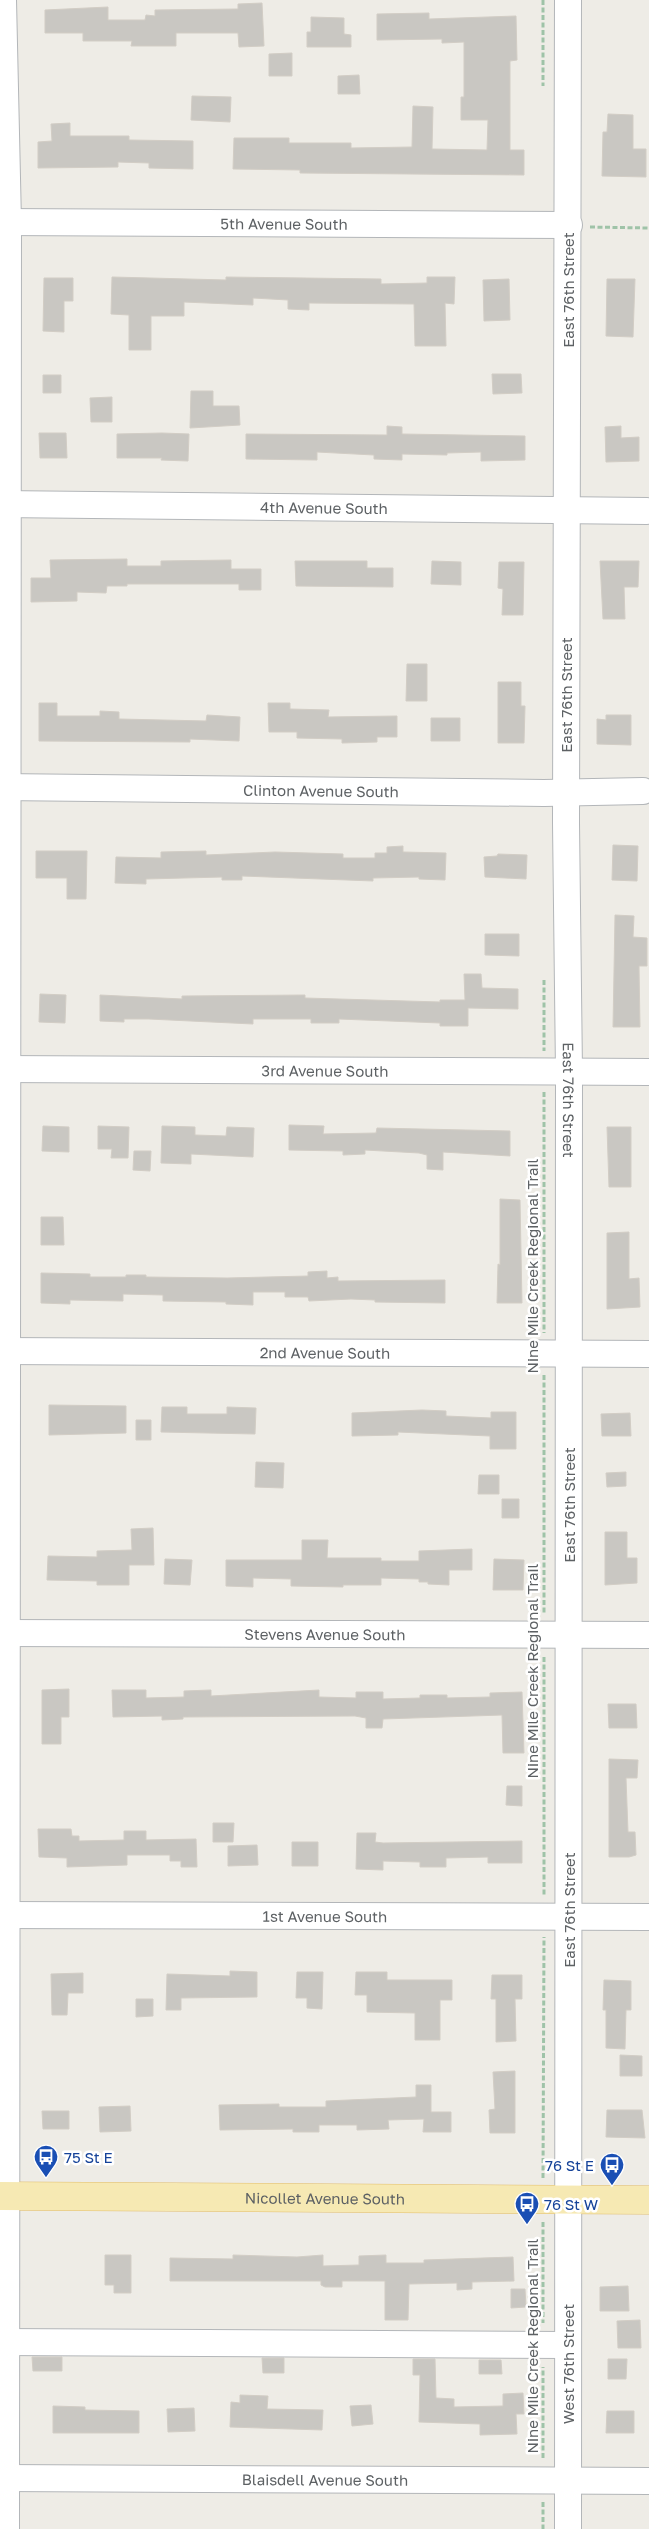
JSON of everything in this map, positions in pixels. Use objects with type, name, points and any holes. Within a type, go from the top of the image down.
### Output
[{"type":"main road","name":"Nicollet Avenue South","points":[[3,2196],[649,2200]]},
{"type":"street","points":[[3,0],[3,2478],[6,2529]]},
{"type":"street","name":"East 76th Street","points":[[556,2200],[556,1072],[566,793],[566,511],[578,226],[568,0]]},
{"type":"street","name":"5th Avenue South","points":[[4,222],[578,226]]},
{"type":"street","name":"4th Avenue South","points":[[3,504],[647,511]]},
{"type":"street","name":"Clinton Avenue South","points":[[3,787],[566,793],[643,791]]},
{"type":"street","name":"3rd Avenue South","points":[[3,1069],[649,1072]]},
{"type":"street","name":"2nd Avenue South","points":[[3,1351],[649,1354]]},
{"type":"street","name":"Stevens Avenue South","points":[[3,1633],[649,1635]]},
{"type":"street","name":"1st Avenue South","points":[[3,1915],[649,1918]]},
{"type":"street","name":"West 76th Street","points":[[556,2200],[556,2480],[568,2529]]},
{"type":"street","points":[[3,2342],[556,2345]]},
{"type":"street","name":"Blaisdell Avenue South","points":[[3,2478],[649,2481]]},
{"type":"path","points":[[578,226],[649,228]]},
{"type":"path","name":"Nine Mile Creek Regional Trail","points":[[543,2529],[556,2480],[556,1072],[544,972]]},
{"type":"building","points":[[262,3],[264,46],[239,47],[238,33],[176,33],[176,46],[131,46],[132,41],[83,41],[83,33],[45,33],[45,10],[108,7],[108,20],[145,20],[146,15],[155,16],[155,10],[238,9],[238,4]]},
{"type":"building","points":[[429,13],[429,19],[516,16],[517,60],[510,61],[510,150],[524,150],[524,175],[300,173],[300,170],[233,169],[234,138],[289,138],[289,143],[351,143],[351,148],[412,147],[413,106],[433,107],[432,149],[487,150],[488,120],[461,120],[461,97],[464,97],[464,42],[442,43],[442,39],[377,40],[377,14]]},
{"type":"building","points":[[311,17],[344,18],[344,34],[351,35],[351,47],[307,47],[307,32],[311,32]]},
{"type":"building","points":[[292,53],[292,76],[269,76],[269,54]]},
{"type":"building","points":[[359,75],[360,94],[338,94],[338,76]]},
{"type":"building","points":[[192,96],[231,97],[230,122],[191,120]]},
{"type":"building","points":[[608,114],[633,115],[633,149],[646,149],[646,177],[602,176],[603,132],[607,132]]},
{"type":"building","points":[[70,123],[70,136],[129,136],[129,140],[193,141],[193,169],[149,168],[149,163],[118,162],[118,167],[38,168],[38,142],[52,141],[51,124]]},
{"type":"building","points":[[112,277],[226,280],[226,277],[381,279],[381,284],[427,283],[427,277],[455,277],[454,304],[445,303],[446,346],[415,346],[414,304],[309,303],[309,310],[288,309],[288,300],[253,298],[253,305],[184,302],[184,316],[151,316],[151,350],[129,350],[129,315],[111,314]]},
{"type":"building","points":[[44,278],[73,278],[73,301],[64,301],[64,332],[43,331]]},
{"type":"building","points":[[509,279],[510,320],[484,321],[483,280]]},
{"type":"building","points":[[607,279],[635,279],[633,337],[606,336]]},
{"type":"building","points":[[492,374],[521,374],[522,393],[493,394]]},
{"type":"building","points":[[43,375],[61,375],[61,393],[43,393]]},
{"type":"building","points":[[191,391],[213,391],[213,406],[239,406],[240,425],[190,428]]},
{"type":"building","points":[[112,397],[112,422],[91,422],[90,398]]},
{"type":"building","points":[[387,426],[402,427],[402,434],[525,436],[525,460],[481,461],[481,452],[447,453],[447,455],[402,454],[402,460],[374,459],[374,455],[317,452],[317,460],[246,459],[246,434],[387,435]]},
{"type":"building","points":[[621,426],[621,438],[639,437],[639,461],[606,462],[605,427]]},
{"type":"building","points":[[39,433],[66,433],[67,458],[40,458]]},
{"type":"building","points":[[117,434],[189,434],[188,461],[161,460],[162,458],[117,458]]},
{"type":"building","points":[[127,559],[127,566],[161,566],[161,561],[231,560],[231,569],[261,569],[261,590],[239,590],[239,584],[127,584],[127,586],[107,586],[106,593],[77,592],[77,601],[31,602],[31,578],[51,578],[50,560]]},
{"type":"building","points":[[295,561],[367,561],[367,568],[393,568],[393,587],[296,586]]},
{"type":"building","points":[[432,561],[461,562],[461,585],[431,584]]},
{"type":"building","points":[[600,561],[639,561],[638,587],[624,587],[625,619],[603,619]]},
{"type":"building","points":[[499,562],[524,562],[523,615],[502,615],[503,589],[498,588]]},
{"type":"building","points":[[407,664],[427,664],[427,701],[406,701]]},
{"type":"building","points":[[498,682],[521,682],[521,706],[525,706],[524,743],[498,743]]},
{"type":"building","points":[[39,703],[57,703],[57,716],[100,716],[100,711],[119,712],[119,719],[206,721],[207,715],[240,717],[239,741],[190,739],[190,742],[39,741]]},
{"type":"building","points":[[268,703],[290,703],[290,709],[329,710],[328,717],[397,716],[397,737],[377,737],[377,742],[342,743],[342,739],[297,738],[297,732],[269,732]]},
{"type":"building","points":[[606,715],[631,715],[631,745],[597,744],[597,719],[606,720]]},
{"type":"building","points":[[431,718],[460,718],[460,741],[431,741]]},
{"type":"building","points":[[613,845],[638,846],[637,881],[612,880]]},
{"type":"building","points":[[403,846],[403,852],[446,853],[445,880],[419,879],[419,877],[373,878],[373,881],[242,876],[242,880],[222,880],[222,877],[146,879],[146,884],[115,883],[116,857],[161,858],[161,852],[206,851],[206,855],[275,852],[343,854],[343,858],[375,858],[375,853],[387,853],[387,847]]},
{"type":"building","points":[[36,851],[87,851],[86,899],[67,899],[67,878],[36,878]]},
{"type":"building","points":[[498,854],[527,855],[526,879],[485,877],[484,857],[497,856]]},
{"type":"building","points":[[615,915],[634,916],[633,937],[647,938],[647,966],[639,966],[640,1027],[613,1027]]},
{"type":"building","points":[[485,934],[519,934],[519,956],[485,955]]},
{"type":"building","points":[[464,974],[481,974],[482,988],[518,989],[518,1009],[468,1008],[468,1026],[440,1026],[440,1023],[339,1019],[339,1023],[311,1023],[311,1019],[253,1019],[253,1024],[149,1019],[124,1019],[124,1022],[100,1021],[100,995],[182,999],[182,996],[305,995],[305,998],[440,1002],[440,1000],[465,1000]]},
{"type":"building","points":[[40,994],[66,995],[65,1023],[39,1022]]},
{"type":"building","points":[[289,1125],[324,1126],[323,1134],[376,1133],[377,1128],[510,1131],[510,1156],[443,1152],[443,1170],[427,1169],[427,1155],[419,1153],[365,1150],[365,1154],[343,1155],[343,1151],[289,1150]]},
{"type":"building","points":[[43,1126],[69,1127],[69,1152],[42,1151]]},
{"type":"building","points":[[98,1126],[129,1127],[128,1158],[111,1158],[112,1149],[98,1149]]},
{"type":"building","points":[[162,1126],[195,1127],[195,1135],[226,1136],[227,1127],[254,1128],[253,1157],[191,1154],[191,1164],[161,1163]]},
{"type":"building","points":[[607,1127],[631,1127],[631,1187],[609,1187]]},
{"type":"building","points":[[134,1151],[151,1151],[150,1171],[133,1170]]},
{"type":"building","points":[[500,1199],[520,1200],[522,1303],[497,1303],[498,1264],[500,1265]]},
{"type":"building","points":[[41,1217],[63,1217],[64,1245],[41,1245]]},
{"type":"building","points":[[629,1232],[629,1279],[639,1278],[640,1307],[607,1309],[607,1233]]},
{"type":"building","points":[[327,1271],[327,1278],[338,1277],[338,1281],[445,1280],[445,1303],[375,1302],[375,1300],[351,1299],[309,1301],[308,1297],[285,1297],[285,1292],[253,1292],[253,1305],[226,1304],[226,1302],[163,1301],[163,1295],[123,1294],[123,1301],[70,1300],[70,1304],[41,1303],[41,1273],[90,1274],[90,1277],[146,1275],[146,1277],[227,1278],[308,1276],[308,1272]]},
{"type":"building","points":[[49,1405],[126,1406],[126,1433],[49,1435]]},
{"type":"building","points":[[162,1407],[187,1407],[187,1414],[227,1414],[227,1407],[256,1408],[255,1434],[161,1432]]},
{"type":"building","points":[[422,1410],[446,1411],[446,1416],[491,1418],[491,1412],[516,1412],[516,1449],[490,1449],[490,1436],[398,1432],[398,1435],[352,1436],[352,1413]]},
{"type":"building","points":[[630,1413],[631,1436],[602,1436],[601,1414]]},
{"type":"building","points":[[136,1420],[151,1420],[151,1440],[136,1440]]},
{"type":"building","points":[[256,1462],[284,1463],[283,1488],[255,1487]]},
{"type":"building","points":[[626,1472],[626,1486],[607,1487],[606,1473]]},
{"type":"building","points":[[479,1475],[499,1475],[499,1494],[478,1494]]},
{"type":"building","points":[[502,1499],[519,1499],[519,1518],[502,1518]]},
{"type":"building","points":[[153,1528],[154,1565],[129,1565],[129,1585],[97,1585],[97,1581],[47,1580],[48,1556],[97,1557],[97,1551],[132,1550],[131,1529]]},
{"type":"building","points":[[605,1532],[627,1532],[627,1558],[637,1558],[637,1583],[605,1585]]},
{"type":"building","points":[[302,1540],[328,1540],[327,1558],[381,1558],[381,1561],[419,1561],[419,1551],[472,1549],[472,1570],[449,1570],[449,1585],[428,1584],[428,1582],[419,1582],[419,1579],[381,1578],[381,1585],[343,1585],[343,1587],[291,1586],[291,1579],[253,1578],[253,1587],[226,1586],[226,1560],[302,1560]]},
{"type":"building","points":[[165,1559],[192,1560],[190,1585],[164,1584]]},
{"type":"building","points":[[494,1559],[524,1560],[523,1590],[493,1590]]},
{"type":"building","points":[[69,1689],[69,1717],[61,1717],[61,1744],[42,1744],[42,1690]]},
{"type":"building","points":[[112,1690],[146,1690],[146,1698],[184,1697],[184,1691],[211,1690],[211,1696],[319,1690],[319,1697],[356,1698],[356,1692],[383,1692],[383,1699],[420,1698],[420,1695],[447,1695],[447,1698],[490,1697],[490,1693],[522,1692],[524,1753],[503,1753],[502,1715],[383,1719],[382,1728],[366,1728],[366,1718],[355,1716],[183,1717],[183,1719],[162,1720],[162,1716],[113,1717]]},
{"type":"building","points":[[608,1704],[636,1704],[637,1728],[609,1728]]},
{"type":"building","points":[[609,1759],[638,1760],[637,1778],[626,1778],[628,1832],[635,1832],[636,1855],[629,1857],[609,1857]]},
{"type":"building","points":[[507,1786],[522,1786],[522,1806],[506,1805]]},
{"type":"building","points":[[213,1823],[234,1823],[233,1842],[213,1842]]},
{"type":"building","points":[[38,1829],[71,1829],[72,1836],[79,1836],[79,1841],[124,1840],[124,1831],[146,1831],[146,1840],[196,1839],[197,1867],[181,1867],[181,1861],[170,1861],[170,1855],[127,1855],[127,1865],[67,1867],[67,1858],[39,1857]]},
{"type":"building","points":[[357,1833],[376,1833],[375,1842],[383,1843],[522,1841],[522,1863],[488,1863],[488,1857],[446,1858],[446,1867],[420,1867],[420,1862],[383,1861],[383,1870],[356,1869]]},
{"type":"building","points":[[292,1842],[318,1842],[318,1866],[292,1866]]},
{"type":"building","points":[[257,1845],[258,1865],[228,1866],[228,1846]]},
{"type":"building","points":[[230,1971],[257,1972],[257,1997],[181,1998],[181,2010],[166,2010],[167,1974],[230,1976]]},
{"type":"building","points":[[297,1972],[323,1972],[322,2009],[307,2008],[307,1998],[296,1998]]},
{"type":"building","points":[[356,1972],[387,1972],[387,1980],[452,1980],[452,2000],[440,2000],[440,2040],[415,2040],[415,2013],[367,2012],[367,1995],[355,1995]]},
{"type":"building","points":[[83,1973],[83,1993],[68,1993],[67,2015],[52,2015],[51,1974]]},
{"type":"building","points":[[492,1975],[522,1975],[522,1999],[515,1999],[516,2041],[496,2042],[496,1999],[491,1999]]},
{"type":"building","points":[[604,1980],[631,1981],[631,2010],[626,2010],[625,2049],[606,2048],[606,2010],[603,2010]]},
{"type":"building","points":[[136,1999],[153,1999],[153,2016],[136,2017]]},
{"type":"building","points":[[620,2055],[642,2056],[642,2076],[620,2076]]},
{"type":"building","points":[[515,2071],[515,2133],[490,2133],[489,2110],[495,2109],[493,2072]]},
{"type":"building","points":[[416,2085],[431,2085],[431,2112],[451,2112],[451,2132],[423,2132],[424,2119],[388,2120],[389,2129],[357,2130],[357,2125],[319,2125],[319,2132],[293,2132],[293,2129],[220,2130],[219,2105],[279,2104],[279,2107],[326,2107],[326,2101],[416,2097]]},
{"type":"building","points":[[130,2106],[131,2131],[100,2132],[99,2107]]},
{"type":"building","points":[[607,2110],[642,2110],[645,2138],[606,2137]]},
{"type":"building","points":[[42,2111],[69,2111],[69,2129],[43,2129]]},
{"type":"building","points":[[105,2255],[131,2255],[131,2293],[114,2293],[114,2285],[105,2285]]},
{"type":"building","points":[[233,2255],[297,2257],[323,2255],[323,2266],[359,2265],[359,2256],[386,2255],[386,2263],[424,2263],[424,2260],[513,2257],[514,2281],[472,2282],[472,2289],[457,2290],[457,2283],[409,2284],[408,2320],[385,2320],[385,2281],[342,2281],[342,2287],[325,2287],[321,2285],[321,2281],[170,2281],[170,2258],[233,2259]]},
{"type":"building","points":[[628,2286],[629,2311],[600,2311],[600,2287]]},
{"type":"building","points":[[511,2289],[525,2289],[526,2307],[511,2308]]},
{"type":"building","points":[[640,2320],[641,2348],[618,2348],[617,2321]]},
{"type":"building","points":[[32,2357],[62,2357],[62,2371],[33,2371]]},
{"type":"building","points":[[262,2358],[284,2358],[284,2373],[263,2373]]},
{"type":"building","points":[[413,2359],[435,2359],[436,2398],[454,2399],[454,2407],[503,2406],[503,2394],[523,2393],[524,2414],[516,2414],[517,2434],[480,2435],[480,2424],[419,2422],[420,2375],[413,2375]]},
{"type":"building","points":[[608,2359],[627,2359],[626,2379],[608,2379]]},
{"type":"building","points":[[479,2360],[501,2360],[502,2374],[479,2374]]},
{"type":"building","points":[[240,2395],[268,2396],[267,2409],[323,2410],[322,2430],[230,2427],[231,2402],[240,2403]]},
{"type":"building","points":[[371,2405],[373,2424],[352,2426],[350,2406]]},
{"type":"building","points":[[53,2406],[85,2407],[85,2410],[139,2411],[139,2433],[53,2433]]},
{"type":"building","points":[[194,2408],[195,2431],[168,2432],[167,2409]]},
{"type":"building","points":[[607,2411],[634,2411],[634,2433],[606,2433]]},
{"type":"place","name":"75 St E","points":[[46,2178]]},
{"type":"place","name":"76 St E","points":[[612,2186]]},
{"type":"place","name":"76 St W","points":[[527,2225]]}]
